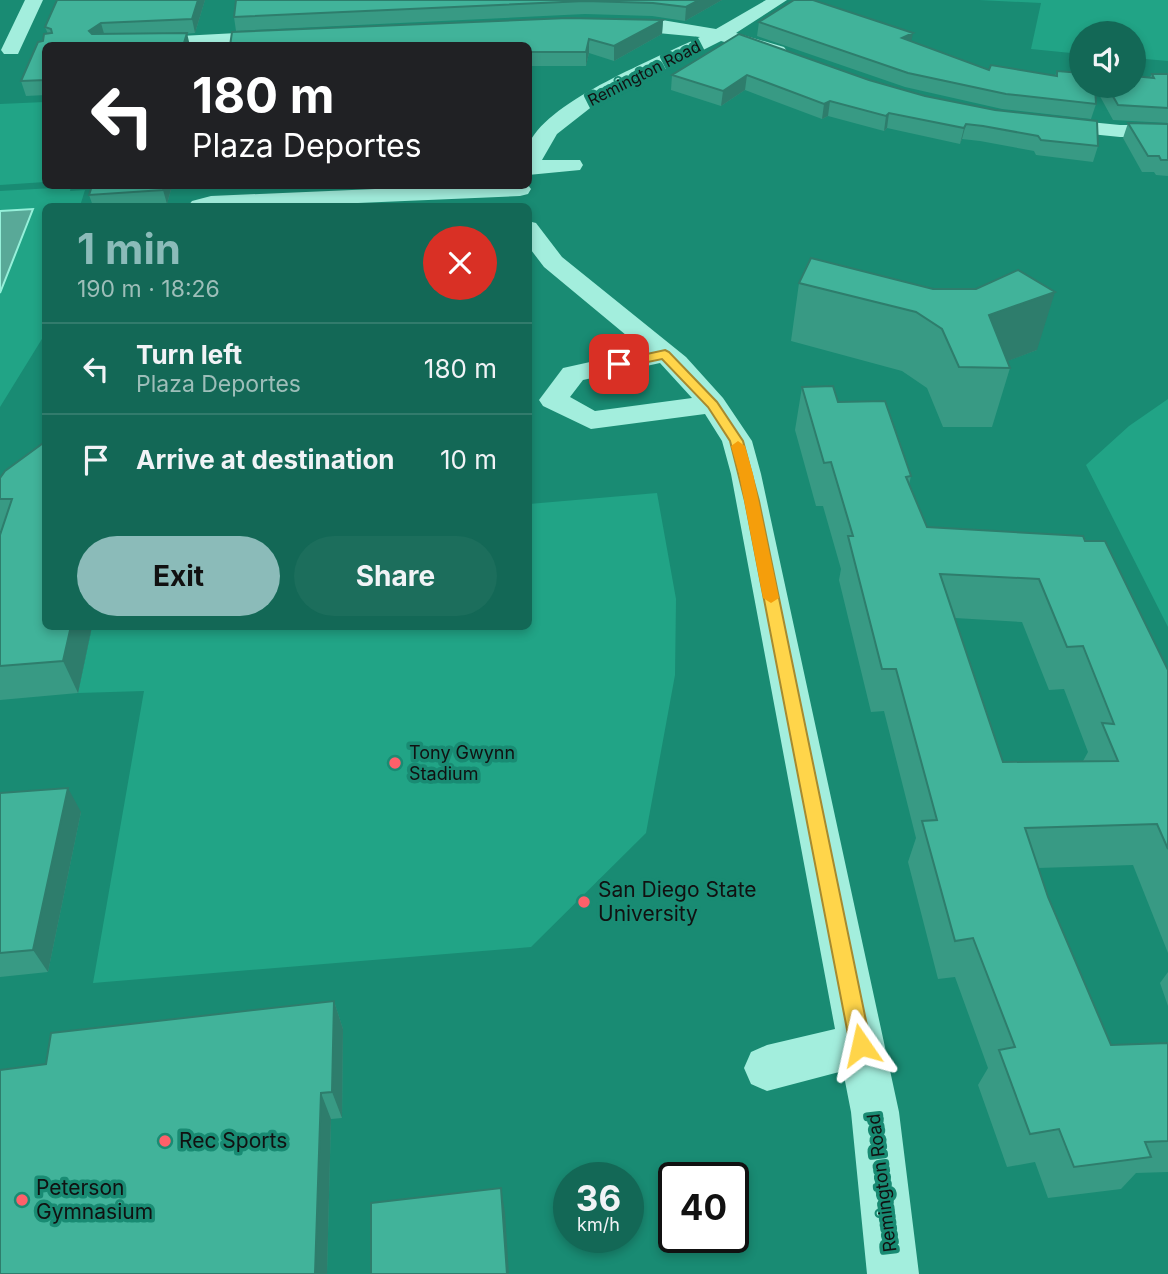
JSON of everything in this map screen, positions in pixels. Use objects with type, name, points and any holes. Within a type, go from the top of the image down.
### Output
[{"type":"street","points":[[5,50],[34,0]]},
{"type":"street","name":"Remington Road","points":[[532,164],[548,130],[597,96],[719,34],[778,0]]},
{"type":"street","points":[[598,23],[650,23],[719,34],[798,59]]},
{"type":"street","points":[[183,42],[300,36]]},
{"type":"street","points":[[5,50],[34,49]]},
{"type":"street","points":[[597,96],[625,106]]},
{"type":"street","points":[[1028,122],[1120,131],[1168,131]]},
{"type":"street","points":[[532,180],[572,165]]},
{"type":"street","points":[[226,203],[434,189]]},
{"type":"street","name":"Remington Road","points":[[532,234],[552,262],[665,354],[713,404],[737,441],[746,474],[875,1112],[893,1274]]},
{"type":"street","points":[[665,354],[573,374],[541,401],[591,420],[713,404]]},
{"type":"street","points":[[767,1068],[861,1045]]},
{"type":"green space","points":[[979,0],[1168,0],[1168,61],[1146,59],[1146,21],[1069,21],[1069,53],[1031,49],[1041,3]]},
{"type":"green space","points":[[42,102],[42,182],[0,185],[0,104]]},
{"type":"green space","points":[[85,190],[81,203],[42,203],[42,339],[0,407],[0,191]]},
{"type":"green space","points":[[1168,399],[1168,627],[1086,465],[1129,426]]},
{"type":"green space","name":"Tony Gwynn Stadium","points":[[657,493],[676,599],[675,675],[646,833],[531,947],[93,983],[144,691],[78,693],[91,630],[532,630],[532,504]]},
{"type":"water","points":[[33,209],[0,293],[0,211]]},
{"type":"building","points":[[57,0],[198,0],[192,19],[101,23],[89,31],[92,34],[187,33],[184,42],[42,42],[42,80],[21,81],[38,42],[43,41],[44,34],[52,33],[51,29],[45,27]]},
{"type":"building","points":[[236,0],[699,0],[686,7],[585,1],[234,17]]},
{"type":"building","points":[[794,0],[813,0],[913,33],[902,38],[989,70],[991,65],[1057,76],[1057,71],[1069,72],[1069,98],[1096,98],[1096,104],[1006,94],[908,73],[759,22]]},
{"type":"building","points":[[568,18],[663,20],[614,46],[589,39],[586,52],[532,52],[532,42],[231,42],[232,32]]},
{"type":"building","points":[[739,34],[869,80],[925,96],[995,110],[1097,121],[1098,146],[1041,140],[1038,136],[983,126],[966,124],[964,128],[889,113],[886,116],[830,101],[824,104],[747,75],[723,91],[672,75]]},
{"type":"building","points":[[1152,74],[1168,74],[1168,108],[1118,105],[1114,98],[1146,98],[1146,77],[1154,78]]},
{"type":"building","points":[[1128,123],[1168,124],[1168,160],[1161,160],[1159,156],[1148,156]]},
{"type":"building","points":[[91,189],[163,189],[163,190],[89,195]]},
{"type":"building","points":[[811,258],[933,289],[976,289],[1018,270],[1055,292],[989,315],[1010,368],[959,367],[942,329],[916,312],[799,283]]},
{"type":"building","points":[[833,386],[838,402],[885,401],[911,476],[906,477],[927,527],[1083,536],[1085,541],[1105,541],[1168,670],[1168,849],[1157,824],[1025,828],[1048,897],[1111,1045],[1168,1043],[1168,1141],[1145,1142],[1151,1157],[1074,1167],[1059,1129],[1030,1134],[999,1050],[1015,1047],[973,938],[955,941],[922,821],[937,820],[896,669],[882,669],[848,536],[853,536],[831,462],[824,463],[802,387]],"holes":[[[940,574],[1039,579],[1067,647],[1083,646],[1114,724],[1102,723],[1118,761],[1003,762]]]},
{"type":"building","points":[[42,444],[42,630],[70,630],[63,661],[0,666],[0,535],[12,499],[0,499],[0,478],[5,471]]},
{"type":"building","points":[[68,788],[33,950],[0,953],[0,793]]},
{"type":"building","name":"Rec Sports","points":[[334,1001],[332,1092],[321,1093],[315,1274],[0,1274],[0,1070],[46,1064],[51,1033]]},
{"type":"building","points":[[501,1188],[507,1274],[371,1274],[371,1203]]},
{"type":"slow traffic","points":[[738,446],[771,598]]},
{"type":"place","name":"Tony Gwynn Stadium","points":[[395,763]]},
{"type":"place","name":"San Diego State University","points":[[584,902]]},
{"type":"place","name":"Rec Sports","points":[[165,1141]]},
{"type":"place","name":"Peterson Gymnasium","points":[[22,1200]]},
{"type":"route","points":[[619,364],[665,354],[713,404],[737,441],[752,501],[861,1045]]}]
